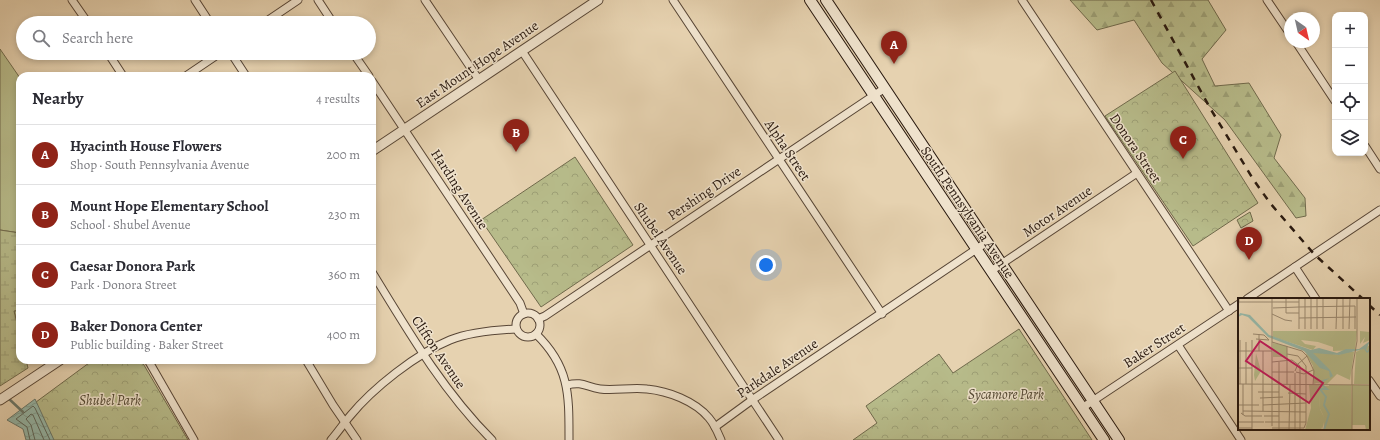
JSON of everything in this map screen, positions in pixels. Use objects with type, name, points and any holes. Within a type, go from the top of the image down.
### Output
[{"type":"main road","name":"South Pennsylvania Avenue","points":[[810,0],[1104,440]]},
{"type":"main road","name":"South Pennsylvania Avenue","points":[[826,0],[1119,440]]},
{"type":"street","points":[[72,0],[83,16]]},
{"type":"street","points":[[195,0],[205,16]]},
{"type":"street","points":[[274,16],[298,0]]},
{"type":"street","points":[[318,0],[329,16]]},
{"type":"street","points":[[425,0],[479,80]]},
{"type":"street","name":"East Mount Hope Avenue","points":[[376,148],[598,0]]},
{"type":"street","name":"Alpha Street","points":[[673,0],[882,314]]},
{"type":"street","name":"Donora Street","points":[[1022,0],[1229,311]]},
{"type":"street","points":[[1267,0],[1284,25]]},
{"type":"street","points":[[1300,48],[1332,96]]},
{"type":"street","name":"Shubel Avenue","points":[[522,51],[779,440]]},
{"type":"street","points":[[113,60],[120,72]]},
{"type":"street","points":[[192,72],[210,60]]},
{"type":"street","points":[[236,60],[243,72]]},
{"type":"street","points":[[359,60],[366,72]]},
{"type":"street","name":"Harding Avenue","points":[[376,87],[520,303],[524,314]]},
{"type":"street","name":"Pershing Drive","points":[[538,319],[885,88]]},
{"type":"street","points":[[1368,151],[1380,169]]},
{"type":"street","name":"Motor Avenue","points":[[991,271],[1137,172]]},
{"type":"street","points":[[1248,298],[1380,210]]},
{"type":"street","name":"Parkdale Avenue","points":[[715,427],[752,400],[987,242]]},
{"type":"street","points":[[1295,267],[1315,298]]},
{"type":"street","name":"Clifton Avenue","points":[[376,278],[424,354],[458,402],[492,440]]},
{"type":"street","name":"Baker Street","points":[[1082,408],[1238,305]]},
{"type":"street","points":[[524,314],[532,314],[538,319],[540,325],[533,337],[524,337],[518,332],[516,328],[516,321],[524,314]]},
{"type":"street","points":[[332,440],[350,415],[374,391],[424,354],[450,340],[481,332],[516,328]]},
{"type":"street","points":[[536,334],[548,346],[561,367],[567,385],[570,440]]},
{"type":"street","points":[[1178,345],[1241,440]]},
{"type":"street","points":[[0,400],[54,364]]},
{"type":"street","points":[[150,364],[194,440]]},
{"type":"street","points":[[308,364],[333,405],[358,440]]},
{"type":"street","points":[[1370,381],[1380,396]]},
{"type":"street","points":[[567,385],[581,383],[600,389],[646,389],[669,393],[691,403],[710,418],[721,440]]},
{"type":"green space","points":[[1070,0],[1208,0],[1226,30],[1202,59],[1215,86],[1249,83],[1281,135],[1274,158],[1305,198],[1306,216],[1296,218],[1225,120],[1162,63],[1134,20],[1097,30]]},
{"type":"green space","points":[[0,49],[16,72],[16,232],[0,230]]},
{"type":"green space","points":[[1175,71],[1258,203],[1193,246],[1105,116]]},
{"type":"green space","points":[[575,157],[633,245],[541,307],[481,220]]},
{"type":"green space","points":[[1250,212],[1253,221],[1241,228],[1237,220]]},
{"type":"green space","points":[[0,230],[16,232],[16,311],[14,311],[16,319],[16,364],[27,364],[28,368],[0,386]]},
{"type":"green space","name":"Sycamore Park","points":[[1019,329],[1092,440],[853,440],[877,423],[866,406],[939,354],[953,373]]},
{"type":"green space","name":"Shubel Park","points":[[88,364],[143,364],[188,440],[47,440],[32,405]]},
{"type":"water","points":[[35,399],[54,440],[26,440],[23,429],[7,420]]},
{"type":"waterway","points":[[8,398],[23,412]]},
{"type":"railway","points":[[1151,0],[1210,108],[1253,179],[1270,203],[1314,254],[1362,298]]},
{"type":"railway","points":[[1370,306],[1380,315]]},
{"type":"place","name":"Hyacinth House Flowers","points":[[894,64]]},
{"type":"place","name":"Mount Hope Elementary School","points":[[516,152]]},
{"type":"place","name":"Caesar Donora Park","points":[[1183,159]]},
{"type":"place","name":"Baker Donora Center","points":[[1249,260]]}]
